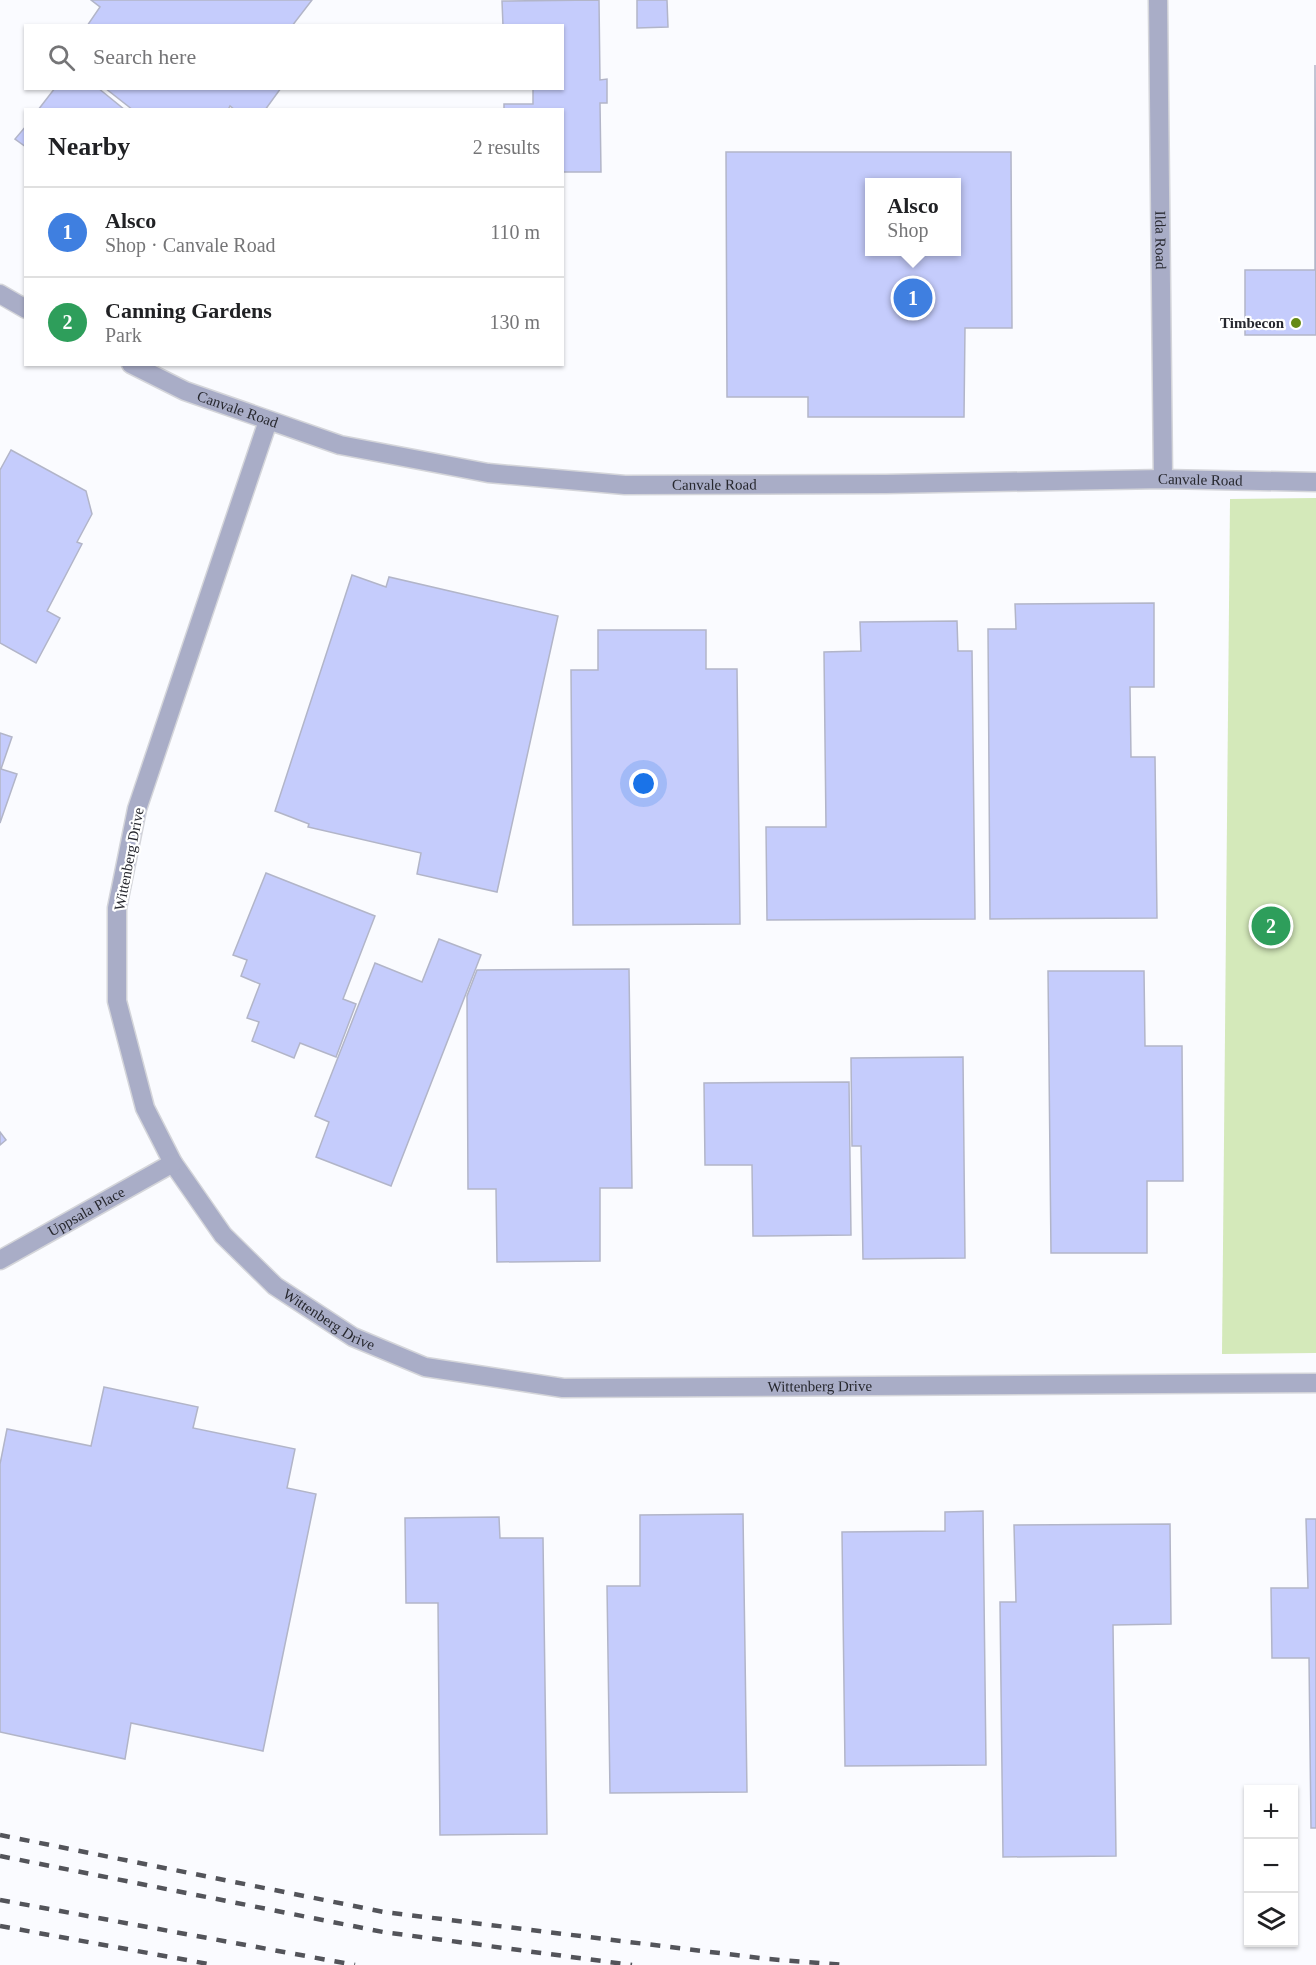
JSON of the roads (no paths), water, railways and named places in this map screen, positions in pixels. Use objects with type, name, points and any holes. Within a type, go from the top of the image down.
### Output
[{"type":"street","name":"Ilda Road","points":[[1158,0],[1163,479]]},
{"type":"street","points":[[0,294],[24,308]]},
{"type":"street","name":"Canvale Road","points":[[135,366],[185,391],[340,445],[488,473],[625,485],[886,484],[1163,479],[1316,482]]},
{"type":"street","name":"Wittenberg Drive","points":[[268,421],[137,809],[117,909],[117,1001],[145,1108],[173,1163],[223,1234],[275,1286],[352,1336],[425,1367],[563,1388],[1316,1383]]},
{"type":"street","name":"Uppsala Place","points":[[0,1260],[173,1163]]},
{"type":"railway","points":[[0,1835],[384,1912],[768,1959],[845,1965]]},
{"type":"railway","points":[[0,1856],[383,1932],[632,1965]]},
{"type":"railway","points":[[0,1900],[355,1965]]},
{"type":"railway","points":[[0,1926],[214,1965]]},
{"type":"place","name":"Alsco","points":[[913,298]]},
{"type":"place","name":"Timbecon","points":[[1296,323]]},
{"type":"place","name":"Canning Gardens","points":[[1271,926]]}]
